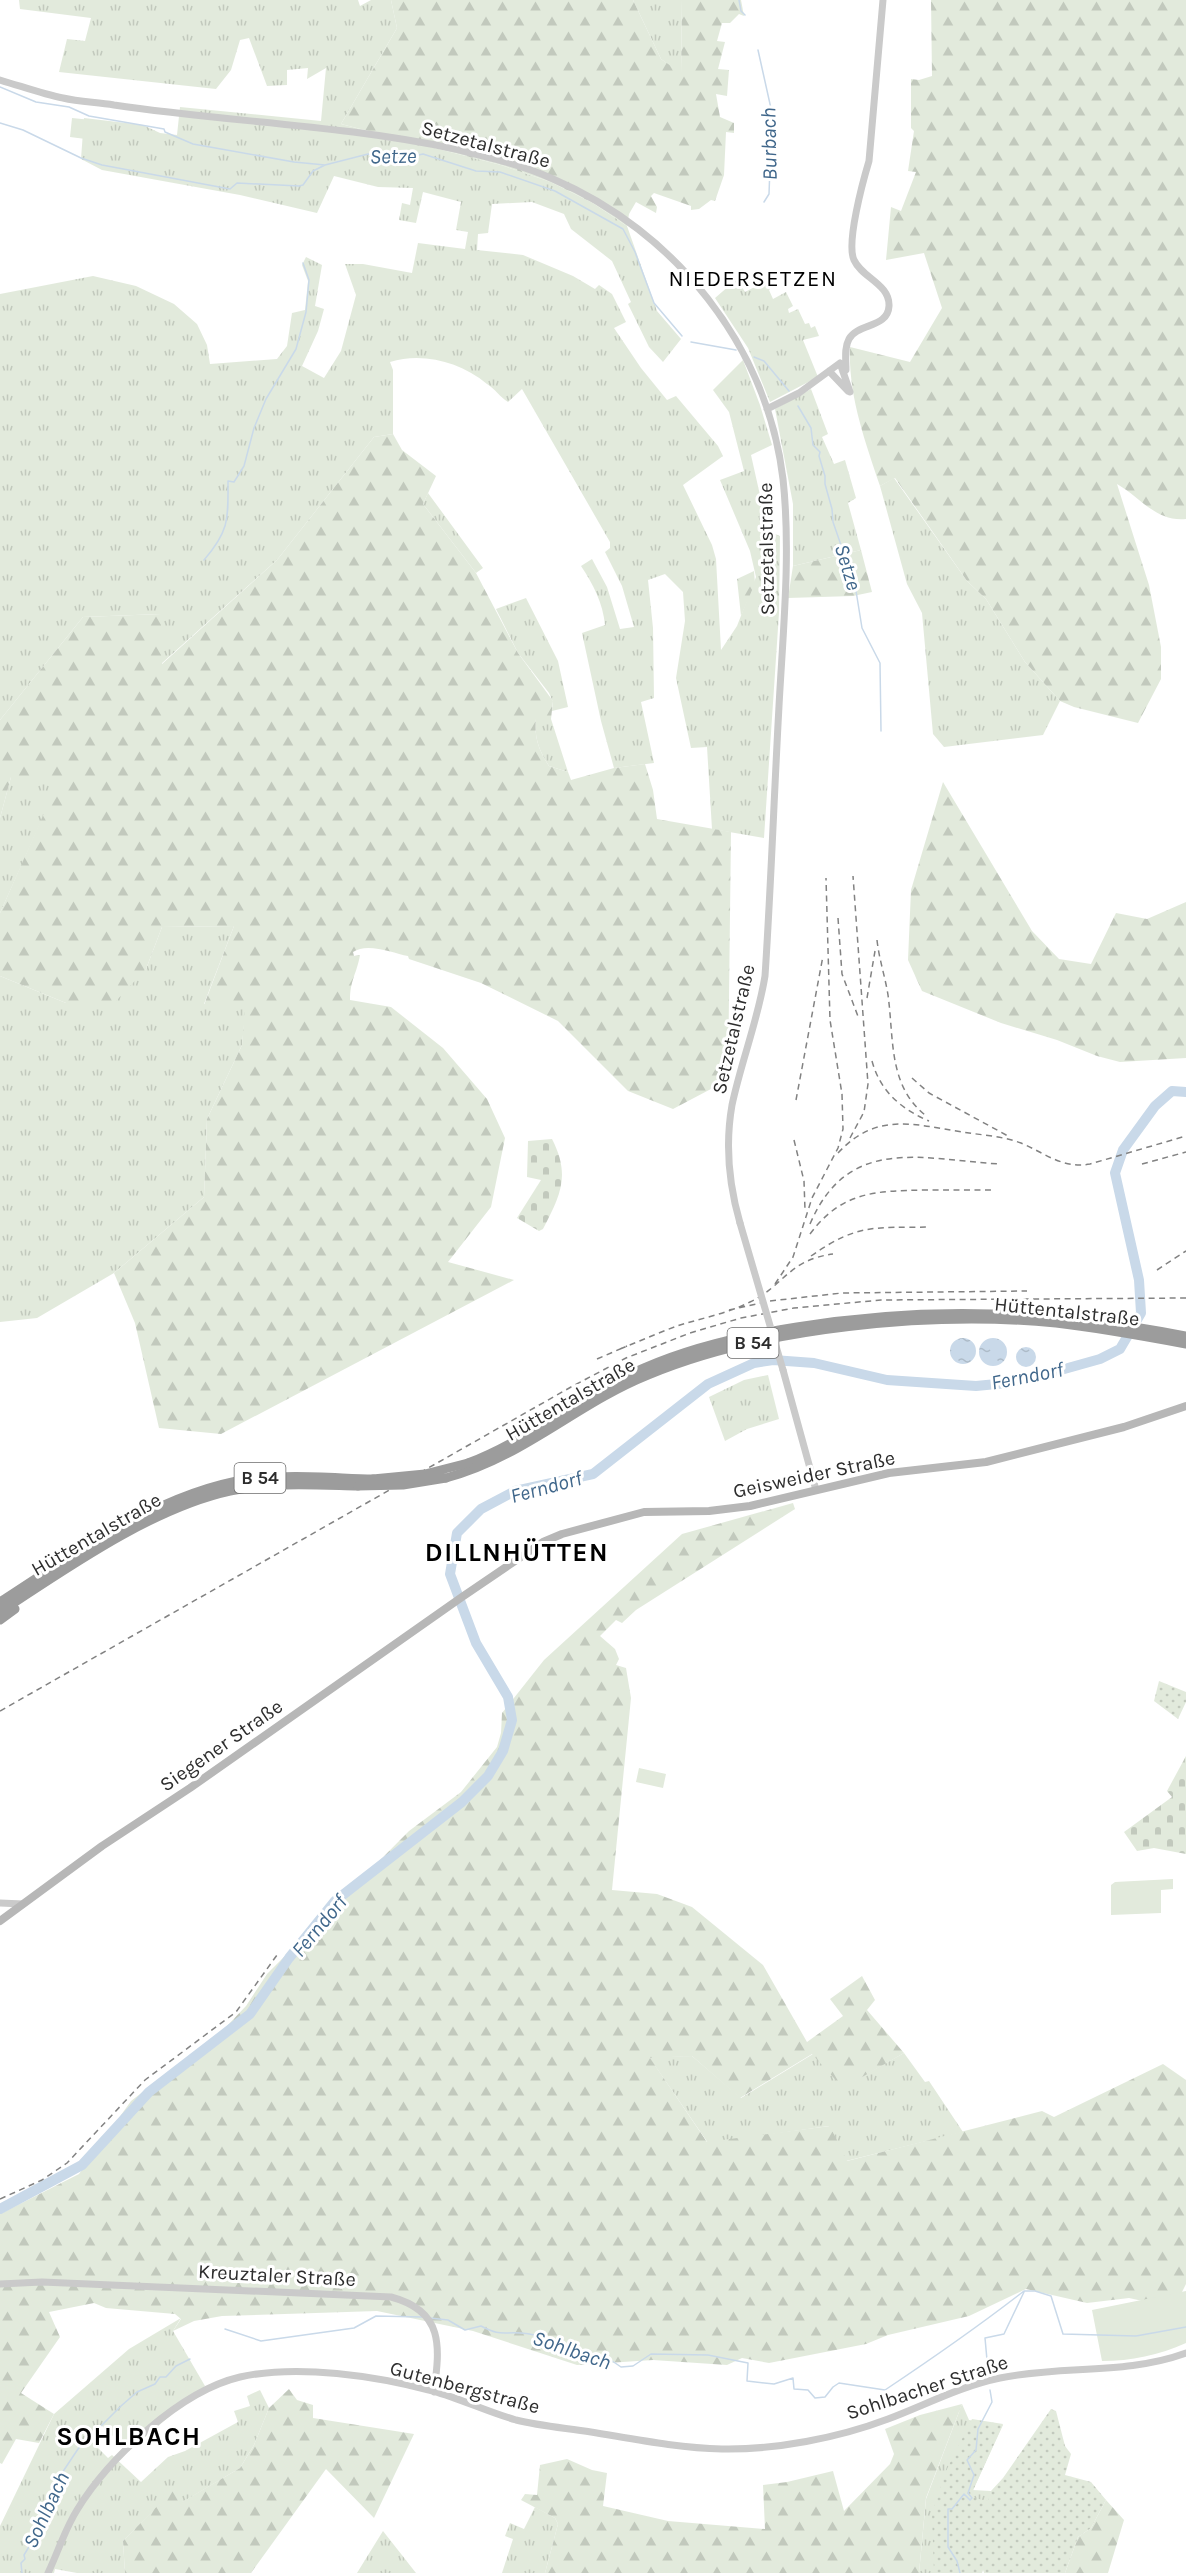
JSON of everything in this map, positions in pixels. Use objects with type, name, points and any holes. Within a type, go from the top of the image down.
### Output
[{"type":"highway","name":"Hüttentalstraße","points":[[0,1612],[35,1584],[153,1511],[211,1488],[268,1477],[373,1479],[425,1474],[468,1463],[519,1440],[605,1387],[636,1371],[672,1357],[730,1340],[810,1325],[900,1315],[1004,1313],[1186,1336]]},
{"type":"highway","name":"Hüttentalstraße","points":[[0,1602],[149,1522],[213,1495],[268,1485],[403,1485],[446,1478],[488,1464],[515,1451],[609,1394],[647,1375],[732,1347],[811,1332],[900,1323],[995,1320],[1090,1323],[1186,1344]]},
{"type":"highway","points":[[0,1595],[35,1584]]},
{"type":"highway","points":[[0,1620],[35,1584]]},
{"type":"main road","name":"Geisweider Straße","points":[[462,1597],[543,1542],[584,1527],[644,1512],[709,1511],[750,1506],[889,1473],[996,1459],[1117,1429],[1186,1406]]},
{"type":"main road","name":"Siegener Straße","points":[[0,1921],[102,1846],[190,1788],[462,1597]]},
{"type":"street","points":[[843,372],[846,370],[846,347],[849,339],[856,332],[881,321],[889,307],[888,296],[878,283],[857,266],[852,249],[862,186],[869,161],[883,0]]},
{"type":"street","name":"Setzetalstraße","points":[[0,80],[66,99],[167,112],[335,128],[387,136],[488,157],[554,179],[625,218],[684,269],[718,311],[741,349],[767,409],[782,477],[786,526],[765,976],[732,1107],[729,1162],[734,1203],[816,1490]]},
{"type":"street","points":[[767,409],[799,393],[829,371],[840,363],[850,392],[829,371]]},
{"type":"street","points":[[0,1921],[2,1914],[0,1905],[25,1904]]},
{"type":"street","name":"Kreuztaler Straße","points":[[0,2284],[42,2282],[391,2297],[408,2301],[426,2316],[437,2336],[439,2352],[434,2392]]},
{"type":"street","name":"Sohlbacher Straße","points":[[784,2445],[885,2420],[933,2400],[997,2378],[1044,2370],[1128,2368],[1168,2359],[1186,2352]]},
{"type":"street","name":"Gutenbergstraße","points":[[48,2573],[77,2510],[106,2470],[147,2430],[186,2402],[220,2384],[237,2378],[261,2374],[303,2372],[368,2379],[434,2392],[518,2421],[633,2439],[717,2449],[784,2445]]},
{"type":"green space","points":[[19,0],[358,0],[360,6],[371,0],[391,0],[397,28],[341,124],[501,165],[551,182],[593,203],[627,226],[657,311],[681,339],[663,362],[649,347],[628,304],[631,302],[612,261],[571,229],[564,214],[532,202],[492,204],[488,233],[478,234],[477,250],[523,255],[573,276],[595,289],[599,285],[612,294],[626,322],[614,328],[641,368],[667,400],[676,396],[718,446],[723,456],[683,485],[712,545],[716,559],[721,650],[737,626],[756,577],[750,551],[720,480],[744,471],[729,412],[713,390],[743,360],[772,445],[751,455],[768,531],[780,536],[779,613],[764,838],[712,829],[707,747],[691,748],[676,678],[685,621],[683,592],[665,574],[648,580],[653,628],[654,698],[641,702],[654,763],[614,768],[601,721],[582,633],[605,625],[597,594],[581,566],[592,559],[607,587],[620,629],[634,627],[622,586],[605,552],[610,548],[610,542],[522,389],[508,402],[476,376],[441,361],[415,358],[390,362],[393,370],[393,434],[374,437],[277,560],[161,664],[161,614],[83,617],[0,720],[0,294],[93,276],[136,286],[174,304],[197,324],[207,345],[210,364],[277,359],[287,346],[292,313],[305,310],[308,281],[302,265],[306,257],[322,265],[315,306],[324,309],[318,331],[302,366],[324,378],[341,351],[356,295],[345,264],[363,264],[412,273],[418,243],[465,249],[468,232],[456,230],[461,202],[423,192],[416,223],[399,220],[402,203],[410,205],[413,188],[378,187],[334,176],[317,213],[240,195],[102,170],[81,159],[84,118],[143,125],[160,133],[177,135],[180,107],[321,121],[326,68],[307,79],[308,68],[287,70],[287,85],[267,86],[249,38],[240,40],[231,70],[216,89],[59,72],[67,39],[85,41],[91,18],[20,9]]},
{"type":"green space","points":[[391,0],[633,0],[661,59],[681,73],[682,0],[741,0],[744,16],[739,14],[730,23],[722,23],[717,41],[725,42],[718,69],[729,70],[727,96],[716,94],[720,117],[734,123],[734,133],[726,132],[724,175],[715,201],[711,200],[699,209],[691,210],[691,206],[654,193],[651,196],[657,207],[656,213],[636,202],[629,214],[627,226],[593,203],[551,182],[501,165],[341,124],[397,28]]},
{"type":"green space","points":[[633,0],[682,0],[681,74],[661,59]]},
{"type":"green space","points":[[931,0],[1186,0],[1186,519],[1175,519],[1157,513],[1117,484],[1149,585],[1161,647],[1161,679],[1138,723],[1074,707],[1060,701],[1025,662],[986,599],[967,581],[895,478],[880,486],[863,435],[852,383],[850,347],[910,362],[942,308],[924,253],[886,260],[891,207],[901,211],[916,172],[908,171],[914,131],[911,128],[911,79],[919,80],[932,76]]},
{"type":"green space","points":[[72,118],[111,122],[109,142],[70,137]]},
{"type":"green space","points":[[737,279],[745,292],[770,279],[774,285],[769,290],[773,299],[786,292],[793,306],[788,309],[789,313],[798,309],[805,324],[809,323],[811,328],[815,326],[819,336],[803,340],[818,377],[770,402],[748,348],[715,298]]},
{"type":"green space","points":[[811,389],[828,434],[822,437],[834,464],[845,460],[856,498],[848,503],[861,550],[793,566],[793,504],[775,409]]},
{"type":"green space","points":[[393,434],[402,450],[436,476],[423,504],[476,573],[518,653],[553,701],[551,719],[536,719],[538,744],[549,766],[568,772],[571,780],[614,768],[645,764],[653,790],[657,819],[731,832],[728,1080],[673,1109],[628,1091],[558,1021],[481,983],[388,951],[365,948],[353,952],[354,956],[360,955],[351,987],[350,1000],[391,1007],[443,1048],[487,1099],[505,1138],[491,1207],[448,1262],[514,1280],[221,1434],[159,1428],[135,1323],[114,1273],[204,1197],[207,1119],[242,1045],[245,1004],[204,1005],[234,926],[162,927],[146,969],[115,1002],[66,1003],[0,976],[0,913],[60,777],[11,777],[0,818],[0,720],[83,617],[161,614],[162,664],[277,560],[374,437]]},
{"type":"green space","points":[[894,478],[967,581],[986,599],[1025,662],[1060,701],[1043,735],[944,747],[933,734],[922,613],[907,584],[880,486]]},
{"type":"green space","points":[[428,493],[483,568],[476,573],[423,504]]},
{"type":"green space","points":[[861,550],[872,592],[853,596],[788,598],[793,566]]},
{"type":"green space","points":[[754,571],[755,583],[741,616],[737,579]]},
{"type":"green space","points":[[526,598],[558,661],[568,707],[552,711],[553,702],[549,693],[518,653],[496,609]]},
{"type":"green space","points":[[536,719],[551,719],[568,772],[549,766],[542,755],[536,732]]},
{"type":"green space","points":[[11,777],[61,777],[0,913],[0,818]]},
{"type":"green space","points":[[943,782],[1032,931],[1059,959],[1091,964],[1116,913],[1147,919],[1186,902],[1186,1058],[1120,1062],[1001,1023],[922,991],[908,960],[911,890]]},
{"type":"green space","points":[[234,926],[204,1004],[246,1004],[242,1045],[207,1119],[204,1197],[114,1273],[37,1318],[0,1322],[0,976],[66,1003],[146,969],[162,927]]},
{"type":"green space","points":[[552,1139],[561,1164],[561,1186],[549,1217],[543,1229],[539,1231],[517,1218],[541,1180],[527,1177],[528,1141]]},
{"type":"green space","points":[[768,1375],[779,1419],[747,1429],[725,1441],[709,1397],[744,1380]]},
{"type":"green space","points":[[793,1503],[795,1509],[636,1610],[622,1623],[616,1620],[600,1636],[615,1649],[619,1659],[616,1665],[626,1668],[631,1698],[612,1890],[657,1894],[692,1907],[763,1965],[807,2042],[843,2016],[830,1999],[862,1976],[875,2000],[867,2010],[904,2053],[843,2088],[812,2054],[740,2098],[692,2056],[650,2058],[707,2142],[830,2126],[847,2161],[1042,2111],[1054,2117],[1163,2064],[1186,2080],[1186,2284],[1174,2308],[1129,2298],[1087,2303],[1026,2289],[969,2316],[888,2335],[866,2344],[769,2363],[742,2358],[727,2365],[653,2360],[577,2365],[473,2331],[377,2311],[222,2316],[194,2321],[173,2331],[181,2319],[175,2314],[106,2308],[94,2303],[49,2312],[60,2337],[21,2393],[54,2414],[39,2443],[16,2439],[2,2464],[0,2463],[0,2214],[79,2174],[131,2101],[224,2029],[246,2006],[267,1974],[409,1831],[461,1792],[497,1747],[501,1733],[502,1713],[544,1660],[682,1534]]},
{"type":"green space","points":[[1159,1681],[1186,1692],[1186,1702],[1178,1719],[1154,1701]]},
{"type":"green space","points":[[1186,1756],[1186,1854],[1154,1848],[1137,1851],[1124,1832],[1172,1797],[1167,1791]]},
{"type":"green space","points":[[639,1768],[666,1774],[663,1788],[636,1782]]},
{"type":"green space","points":[[1173,1879],[1173,1889],[1161,1890],[1161,1913],[1111,1915],[1111,1885],[1115,1882]]},
{"type":"green space","points":[[904,2053],[925,2082],[929,2081],[963,2132],[846,2161],[829,2126],[708,2143],[649,2057],[692,2056],[741,2098],[813,2054],[843,2087]]},
{"type":"green space","points":[[1186,2291],[1186,2343],[1145,2356],[1102,2361],[1092,2310]]},
{"type":"green space","points":[[181,2318],[173,2331],[205,2386],[129,2451],[102,2426],[89,2439],[108,2458],[112,2455],[141,2482],[168,2457],[185,2451],[238,2422],[234,2411],[250,2406],[247,2396],[260,2390],[269,2408],[254,2445],[240,2468],[181,2503],[174,2490],[123,2541],[125,2573],[77,2573],[55,2569],[54,2573],[0,2573],[0,2526],[54,2414],[129,2349]]},
{"type":"green space","points":[[289,2389],[297,2400],[313,2405],[313,2418],[414,2434],[374,2518],[326,2469],[251,2573],[125,2573],[123,2541],[174,2489],[182,2502],[240,2468],[254,2445],[269,2408]]},
{"type":"green space","points":[[962,2404],[969,2420],[1003,2425],[973,2490],[991,2491],[982,2573],[919,2573],[926,2499]]},
{"type":"green space","points":[[962,2404],[926,2498],[919,2573],[545,2573],[558,2524],[555,2518],[521,2500],[525,2494],[537,2495],[540,2465],[567,2459],[592,2470],[607,2473],[603,2506],[668,2521],[765,2529],[763,2485],[833,2471],[844,2511],[890,2464],[894,2454],[885,2429],[920,2415]]},
{"type":"green space","points":[[1051,2409],[1056,2411],[1065,2446],[1071,2454],[1065,2475],[1091,2482],[1106,2500],[1091,2528],[1078,2537],[1065,2573],[984,2573],[983,2570],[982,2573],[934,2573],[932,2513],[946,2471],[972,2419],[1003,2424],[970,2497],[988,2501],[991,2491],[1003,2478]]},
{"type":"green space","points":[[1106,2500],[1124,2520],[1108,2573],[1065,2573],[1078,2537],[1091,2528]]},
{"type":"green space","points":[[535,2507],[555,2518],[558,2524],[545,2573],[502,2573],[513,2539],[505,2536],[510,2523],[524,2529]]},
{"type":"green space","points":[[383,2531],[416,2573],[357,2573]]},
{"type":"water","points":[[963,1338],[972,1342],[976,1351],[972,1360],[963,1364],[954,1360],[950,1351],[954,1342]]},
{"type":"water","points":[[993,1338],[1003,1342],[1007,1352],[1003,1362],[993,1366],[983,1362],[979,1352],[983,1342]]},
{"type":"water","points":[[1022,1347],[1030,1347],[1036,1353],[1036,1361],[1030,1367],[1022,1367],[1016,1361],[1016,1353]]},
{"type":"waterway","name":"Burbach","points":[[739,0],[741,11],[745,15]]},
{"type":"waterway","name":"Burbach","points":[[758,50],[772,113],[769,194],[764,202]]},
{"type":"waterway","name":"Setze","points":[[0,87],[36,102],[69,107],[89,116],[164,129],[165,132],[193,144],[294,162],[325,165],[368,154],[400,159],[423,154],[476,171],[500,172],[555,191],[623,229],[635,252],[654,303],[682,336]]},
{"type":"waterway","points":[[0,123],[23,130],[81,158],[102,165],[230,189],[237,183],[303,185],[313,171],[325,165]]},
{"type":"waterway","points":[[204,560],[219,540],[226,523],[228,481],[234,482],[244,466],[254,428],[266,399],[296,349],[306,312],[309,280],[303,263]]},
{"type":"waterway","name":"Setze","points":[[691,342],[736,350]]},
{"type":"waterway","name":"Setze","points":[[754,357],[764,361],[789,391]]},
{"type":"waterway","name":"Setze","points":[[798,406],[811,428],[813,445],[820,452],[833,522],[842,548],[852,566],[862,628],[880,663],[881,731]]},
{"type":"waterway","name":"Ferndorf","points":[[0,2209],[82,2165],[149,2092],[250,2014],[289,1958],[335,1901],[462,1802],[488,1776],[503,1751],[512,1720],[508,1697],[476,1643],[450,1574],[457,1533],[481,1509],[515,1491],[593,1474],[708,1384],[754,1363],[773,1360],[814,1363],[887,1380],[976,1386],[1007,1383],[1043,1375],[1100,1359],[1120,1349],[1141,1313],[1139,1280],[1115,1173],[1123,1150],[1155,1106],[1172,1091],[1186,1092]]},
{"type":"waterway","points":[[1130,1316],[1137,1319]]},
{"type":"waterway","name":"Ferndorf","points":[[1033,1373],[1036,1377]]},
{"type":"waterway","name":"Sohlbach","points":[[430,2318],[448,2320],[465,2330],[481,2326],[497,2332],[536,2335],[577,2356],[600,2356],[621,2367],[633,2366],[651,2354],[708,2355],[748,2363],[747,2381],[774,2384],[793,2378],[794,2389],[808,2390],[815,2398],[825,2397],[839,2383],[885,2390],[956,2342],[1024,2291],[1035,2291],[1051,2296],[1063,2334],[1136,2336],[1186,2327]]},
{"type":"waterway","points":[[988,2371],[985,2338],[1004,2334],[1024,2292]]},
{"type":"waterway","name":"Sohlbach","points":[[225,2329],[261,2341],[354,2328],[376,2316],[422,2317]]},
{"type":"waterway","name":"Sohlbach","points":[[22,2573],[21,2563],[25,2559],[24,2555],[30,2545],[30,2539],[35,2535],[40,2515],[54,2497],[64,2470],[78,2449],[137,2392],[155,2384],[160,2377],[166,2377],[176,2366],[190,2359]]},
{"type":"waterway","points":[[960,2573],[957,2561],[948,2547],[948,2509],[952,2509],[964,2494],[970,2500],[972,2498],[968,2493],[974,2475],[967,2460],[976,2450],[978,2429],[992,2402],[990,2390]]},
{"type":"railway","points":[[850,1138],[864,1112],[868,1084],[853,876]]},
{"type":"railway","points":[[775,1284],[793,1257],[812,1198],[838,1148],[843,1129],[842,1094],[830,1020],[826,878]]},
{"type":"railway","points":[[838,918],[842,974],[859,1019]]},
{"type":"railway","points":[[877,940],[888,995],[895,1060],[899,1075],[904,1090],[925,1115]]},
{"type":"railway","points":[[867,998],[875,951]]},
{"type":"railway","points":[[796,1100],[823,956]]},
{"type":"railway","points":[[872,1061],[880,1081],[893,1098],[909,1111],[929,1121]]},
{"type":"railway","points":[[912,1078],[929,1093],[1008,1136]]},
{"type":"railway","points":[[838,1153],[852,1140],[867,1131],[896,1124],[927,1126],[1006,1139],[1021,1143],[1062,1162],[1080,1165],[1186,1136]]},
{"type":"railway","points":[[794,1140],[804,1181],[805,1210]]},
{"type":"railway","points":[[1142,1164],[1186,1152]]},
{"type":"railway","points":[[810,1224],[826,1196],[845,1176],[866,1165],[890,1159],[915,1157],[999,1164]]},
{"type":"railway","points":[[810,1234],[835,1209],[861,1196],[907,1190],[995,1190]]},
{"type":"railway","points":[[811,1256],[842,1238],[867,1230],[930,1227]]},
{"type":"railway","points":[[1157,1270],[1186,1251]]},
{"type":"railway","points":[[620,1349],[680,1325],[742,1306],[761,1296],[806,1262],[833,1254]]},
{"type":"railway","points":[[729,1310],[770,1301],[842,1293],[1027,1291]]},
{"type":"railway","points":[[0,1711],[571,1387],[626,1358],[690,1333],[741,1318],[794,1308],[881,1300],[1186,1298]]},
{"type":"railway","points":[[597,1359],[627,1346]]},
{"type":"railway","points":[[0,2199],[42,2180],[67,2163],[145,2080],[236,2012],[277,1955]]},
{"type":"district","name":"NIEDERSETZEN","points":[[753,278]]},
{"type":"district","name":"DILLNHÜTTEN","points":[[517,1552]]},
{"type":"district","name":"SOHLBACH","points":[[129,2436]]}]
